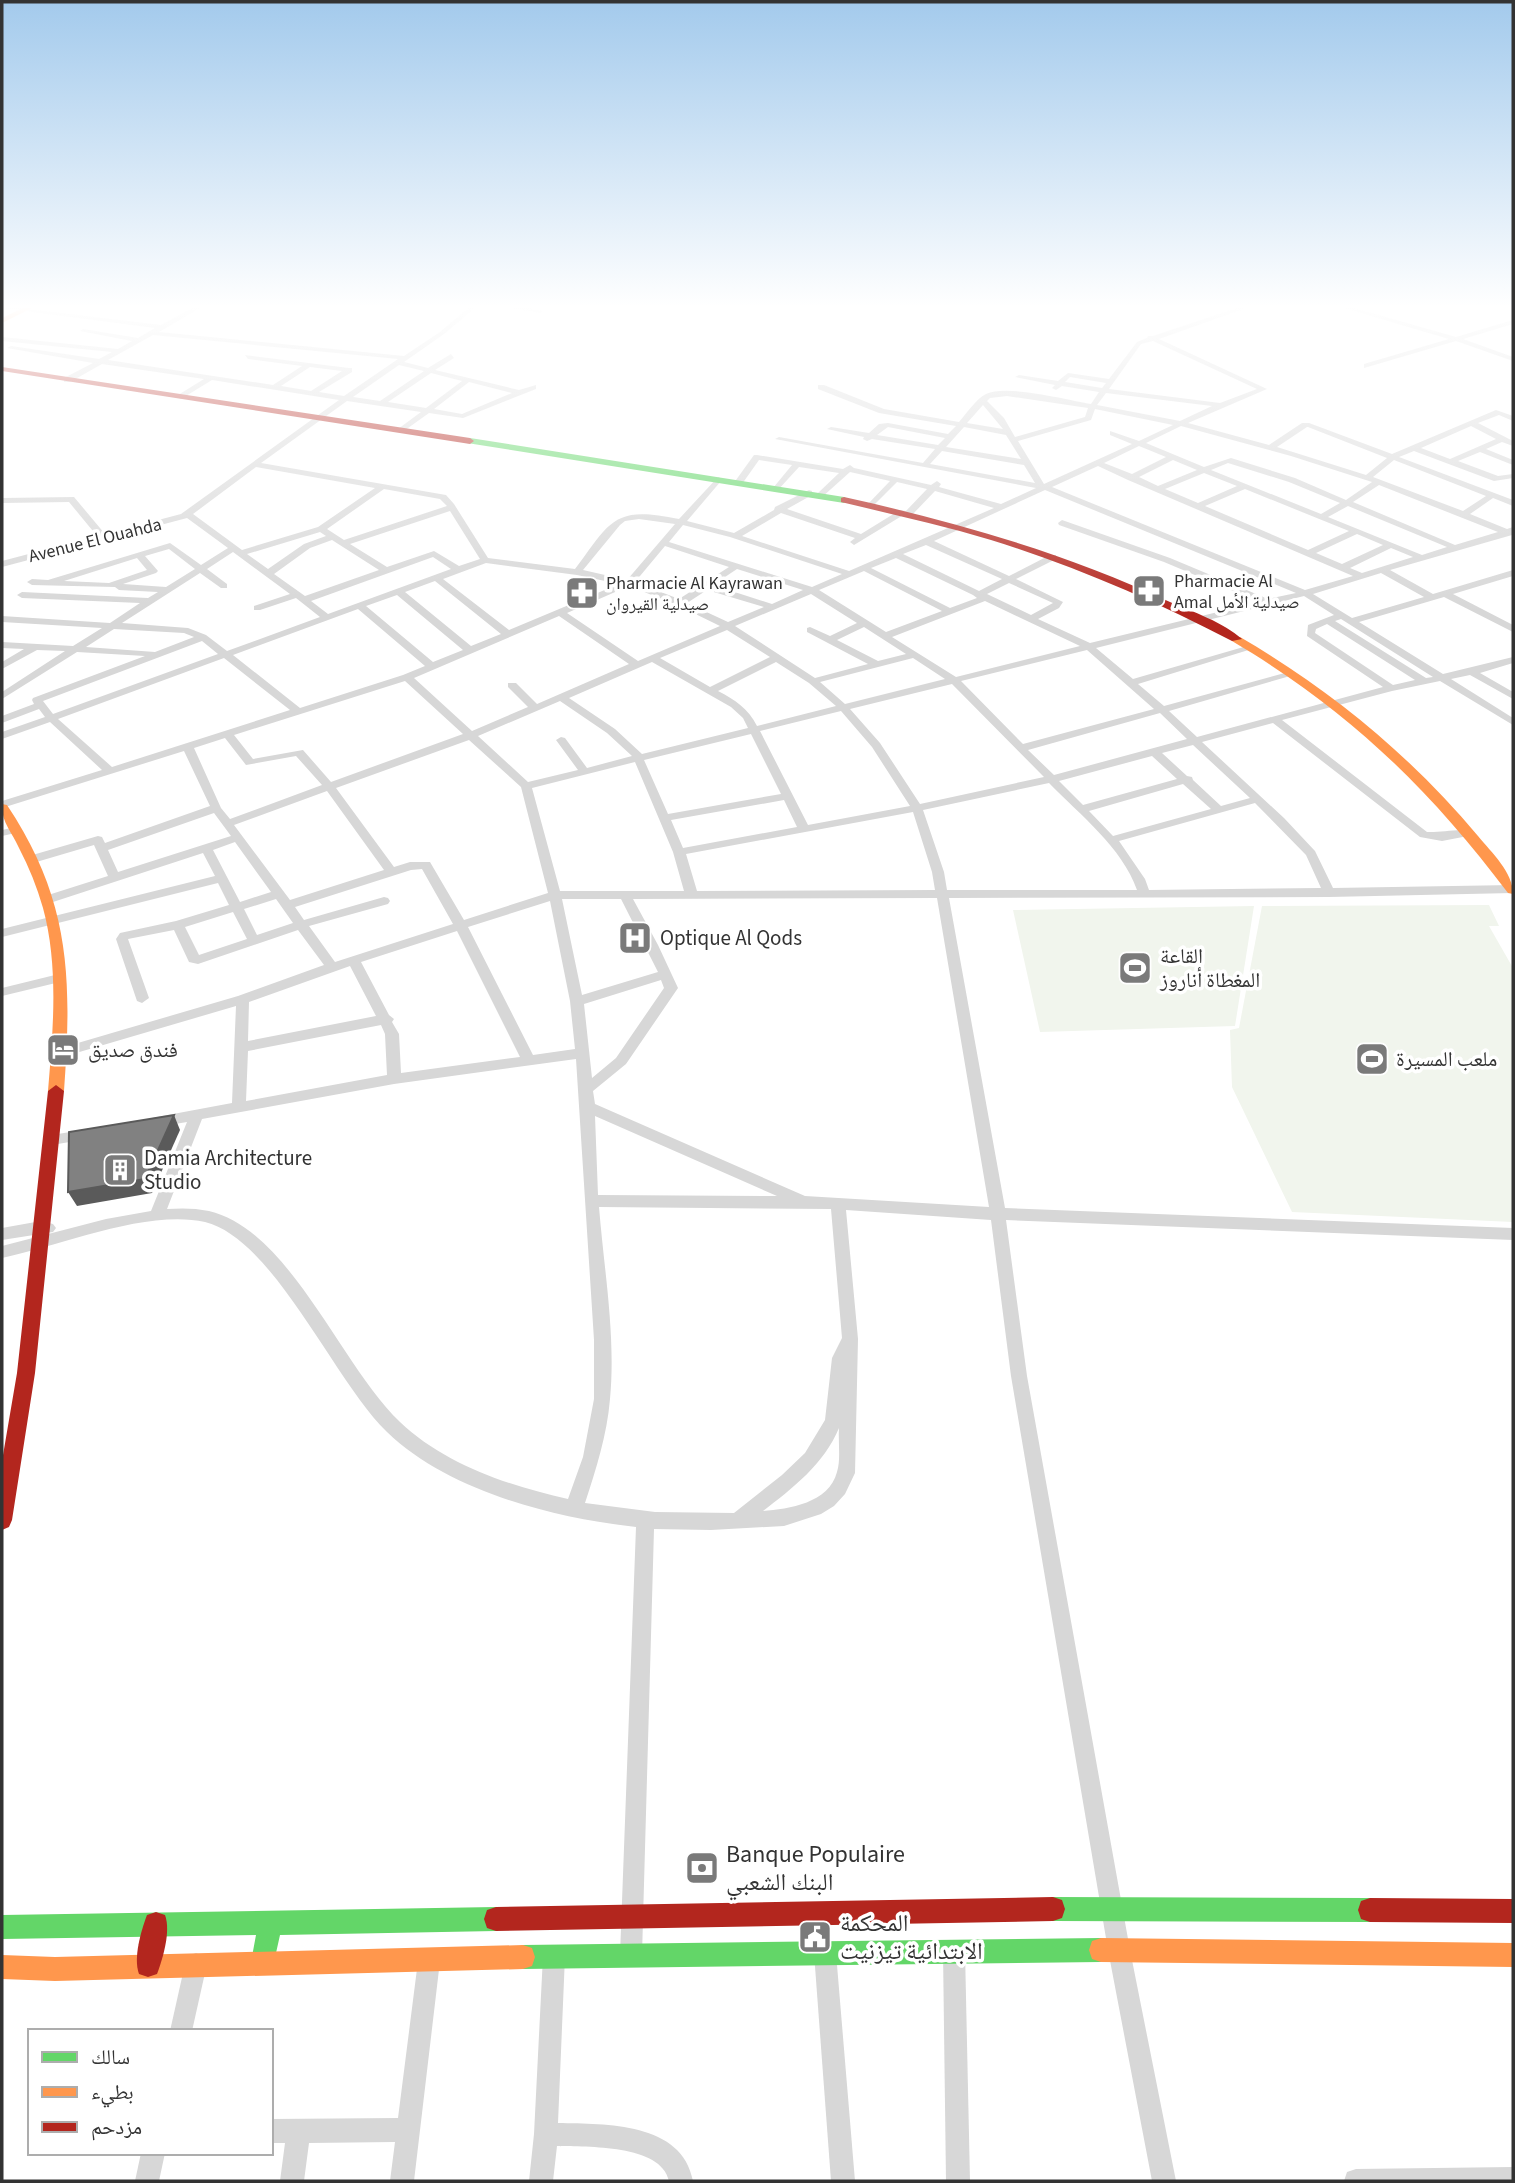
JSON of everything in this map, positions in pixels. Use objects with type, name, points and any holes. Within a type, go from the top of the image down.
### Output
[{"type":"street","points":[[264,410],[815,494],[960,527],[1053,557],[1141,592],[1198,619],[1250,648],[1334,703],[1393,751],[1469,833],[1513,890]]},
{"type":"street","name":"Avenue El Ouahda","points":[[2,564],[103,538],[158,537],[253,464],[330,410]]},
{"type":"street","points":[[401,431],[428,410],[463,416],[477,410]]},
{"type":"street","points":[[879,410],[962,424],[1012,436],[1082,421],[1091,416],[1092,410]]},
{"type":"street","points":[[926,464],[975,410]]},
{"type":"street","points":[[993,410],[1042,486]]},
{"type":"street","points":[[1112,410],[1180,424],[1272,451],[1281,450],[1367,478],[1511,533]]},
{"type":"street","points":[[228,823],[472,735],[960,527],[1042,486],[1210,410]]},
{"type":"street","points":[[1367,478],[1394,456],[1471,423],[1499,412],[1513,419]]},
{"type":"street","points":[[901,442],[922,418]]},
{"type":"street","points":[[1471,423],[1513,444]]},
{"type":"street","points":[[734,537],[778,509],[815,494],[847,470],[871,436],[885,425],[951,436]]},
{"type":"street","points":[[1272,451],[1307,425],[1510,500]]},
{"type":"street","points":[[831,429],[1027,463]]},
{"type":"street","points":[[1113,433],[1423,558]]},
{"type":"street","points":[[779,439],[1042,486],[1305,593],[1513,722]]},
{"type":"street","points":[[1452,461],[1502,439]]},
{"type":"street","points":[[1414,448],[1500,479],[1513,476]]},
{"type":"street","points":[[1480,449],[1513,463]]},
{"type":"street","points":[[739,482],[757,457],[896,479],[1001,507]]},
{"type":"street","points":[[1131,478],[1173,457]]},
{"type":"street","points":[[1157,489],[1225,460],[1256,468],[1455,548]]},
{"type":"street","points":[[1256,468],[1264,462]]},
{"type":"street","points":[[1096,463],[1362,576]]},
{"type":"street","points":[[253,464],[443,497],[485,560]]},
{"type":"street","points":[[777,488],[797,464]]},
{"type":"street","points":[[853,542],[906,513],[950,469]]},
{"type":"street","points":[[2,1520],[52,1140],[59,1053],[59,978],[49,899],[33,859],[9,831],[2,807],[407,677],[562,614],[629,583],[684,522],[718,479]]},
{"type":"street","points":[[871,505],[896,479]]},
{"type":"street","points":[[1321,517],[1378,482]]},
{"type":"street","points":[[2,696],[200,568],[236,550],[321,529],[383,486]]},
{"type":"street","points":[[1197,506],[1245,486]]},
{"type":"street","points":[[1464,514],[1493,495]]},
{"type":"street","points":[[3,502],[74,500],[103,538]]},
{"type":"street","points":[[345,543],[452,507]]},
{"type":"street","points":[[778,509],[862,537]]},
{"type":"street","points":[[188,514],[328,618]]},
{"type":"street","points":[[577,572],[625,517],[640,516],[684,522],[850,574]]},
{"type":"street","points":[[1062,523],[1167,560],[1265,601]]},
{"type":"street","points":[[321,529],[386,571]]},
{"type":"street","points":[[1308,553],[1357,531]]},
{"type":"street","points":[[526,786],[1305,593],[1511,533]]},
{"type":"street","points":[[48,583],[139,555],[158,537],[224,586]]},
{"type":"street","points":[[268,574],[307,546],[333,537]]},
{"type":"street","points":[[926,541],[1058,602],[1056,606],[1030,619]]},
{"type":"street","points":[[664,543],[812,590],[954,680],[1111,840],[1130,863],[1144,894]]},
{"type":"street","points":[[1342,568],[1391,545]]},
{"type":"street","points":[[257,608],[386,571],[434,554],[458,570]]},
{"type":"street","points":[[895,554],[1088,646],[1258,799],[1311,854],[1329,893]]},
{"type":"street","points":[[110,586],[152,572],[139,555]]},
{"type":"street","points":[[885,636],[950,611],[1053,557]]},
{"type":"street","points":[[2,736],[485,560],[577,572],[629,583],[680,603],[728,626],[813,681],[843,707],[876,745],[917,808],[932,847],[942,895],[998,1214],[1019,1376],[1119,1950],[1164,2181]]},
{"type":"street","points":[[680,603],[736,566]]},
{"type":"street","points":[[864,568],[950,611]]},
{"type":"street","points":[[1383,570],[1434,598]]},
{"type":"street","points":[[1353,621],[1513,573]]},
{"type":"street","points":[[436,578],[509,635]]},
{"type":"street","points":[[32,582],[167,590]]},
{"type":"street","points":[[705,586],[773,607]]},
{"type":"street","points":[[398,592],[471,651]]},
{"type":"street","points":[[1446,594],[1513,629]]},
{"type":"street","points":[[22,595],[113,625],[185,630],[203,637],[299,712]]},
{"type":"street","points":[[2,619],[149,601]]},
{"type":"street","points":[[360,606],[432,667]]},
{"type":"street","points":[[562,614],[637,665]]},
{"type":"street","points":[[1343,615],[1311,627],[1310,634],[1391,688]]},
{"type":"street","points":[[1327,620],[1424,681]]},
{"type":"street","points":[[832,639],[865,623]]},
{"type":"street","points":[[810,630],[878,665]]},
{"type":"street","points":[[111,772],[51,718],[37,701],[155,653],[203,637]]},
{"type":"street","points":[[2,645],[155,653]]},
{"type":"street","points":[[2,666],[36,647]]},
{"type":"street","points":[[1131,684],[1250,648]]},
{"type":"street","points":[[813,681],[915,655]]},
{"type":"street","points":[[710,691],[778,657]]},
{"type":"street","points":[[652,658],[742,711],[755,729],[804,829]]},
{"type":"street","points":[[679,852],[917,808],[1052,779],[1391,688],[1471,672],[1513,660]]},
{"type":"street","points":[[1471,672],[1513,696]]},
{"type":"street","points":[[1021,748],[1292,674]]},
{"type":"street","points":[[407,677],[526,786],[555,895],[577,1000],[587,1088],[591,1201],[602,1340],[602,1399],[592,1457],[573,1510]]},
{"type":"street","points":[[512,685],[535,708]]},
{"type":"street","points":[[561,697],[611,731],[639,758],[679,852],[692,896]]},
{"type":"street","points":[[2,720],[40,705]]},
{"type":"street","points":[[1274,719],[1424,835],[1442,837],[1469,833]]},
{"type":"street","points":[[228,735],[250,763],[299,752],[329,786],[391,872]]},
{"type":"street","points":[[561,740],[585,772]]},
{"type":"street","points":[[188,747],[216,808],[332,967]]},
{"type":"street","points":[[1153,751],[1188,779],[1217,808]]},
{"type":"street","points":[[1082,809],[1188,779]]},
{"type":"street","points":[[664,818],[788,796]]},
{"type":"street","points":[[1111,840],[1217,808],[1258,799]]},
{"type":"street","points":[[102,848],[216,808]]},
{"type":"street","points":[[49,899],[237,838]]},
{"type":"street","points":[[33,859],[96,840],[99,841],[115,878]]},
{"type":"street","points":[[206,848],[254,941]]},
{"type":"street","points":[[288,905],[391,872],[419,864],[426,865],[461,926],[529,1060]]},
{"type":"street","points":[[2,933],[222,877]]},
{"type":"street","points":[[59,1053],[243,999],[332,967],[555,895],[1513,890]]},
{"type":"street","points":[[142,998],[122,939],[278,894]]},
{"type":"street","points":[[587,1088],[621,1061],[668,994],[670,983],[624,894]]},
{"type":"street","points":[[178,925],[196,960],[303,924],[384,901]]},
{"type":"street","points":[[354,961],[387,1019],[392,1034],[394,1079]]},
{"type":"street","points":[[577,1000],[666,974]]},
{"type":"street","points":[[2,992],[59,978]]},
{"type":"street","points":[[239,1108],[243,999]]},
{"type":"street","points":[[243,1047],[387,1019]]},
{"type":"street","points":[[143,1124],[394,1079],[582,1053]]},
{"type":"street","points":[[588,1107],[807,1202]]},
{"type":"street","points":[[156,1216],[197,1115]]},
{"type":"street","points":[[52,1140],[103,1131]]},
{"type":"street","points":[[591,1201],[807,1202],[998,1214],[1513,1234]]},
{"type":"street","points":[[2,1252],[40,1244],[70,1233],[156,1216],[180,1213],[208,1216],[245,1234],[266,1256],[365,1396],[392,1425],[426,1453],[493,1483],[573,1510],[645,1521],[737,1521],[785,1517],[813,1510],[841,1489],[846,1473],[850,1339],[838,1206]]},
{"type":"street","points":[[2,1234],[41,1227],[70,1233]]},
{"type":"street","points":[[737,1521],[798,1473],[818,1451],[831,1429],[841,1350],[850,1339]]},
{"type":"street","points":[[831,1429],[848,1433]]},
{"type":"street","points":[[631,1955],[645,1521]]},
{"type":"street","points":[[2,1927],[1112,1908],[1513,1911]]},
{"type":"street","points":[[263,1962],[270,1923]]},
{"type":"street","points":[[148,1965],[156,1924]]},
{"type":"street","points":[[2,1967],[55,1969],[196,1963],[954,1951],[1119,1950],[1513,1955]]},
{"type":"street","points":[[954,1951],[958,2181]]},
{"type":"street","points":[[825,1953],[843,2181]]},
{"type":"street","points":[[541,2181],[546,2134],[554,1956]]},
{"type":"street","points":[[402,2181],[429,1961]]},
{"type":"street","points":[[181,2029],[196,1963]]},
{"type":"street","points":[[273,2131],[409,2130]]},
{"type":"street","points":[[292,2181],[299,2131]]},
{"type":"street","points":[[546,2134],[626,2138],[656,2148],[676,2164],[681,2181]]},
{"type":"street","points":[[147,2181],[153,2155]]},
{"type":"street","points":[[1356,2181],[1513,2179]]},
{"type":"shaded area","name":"ملعب المسيرة","points":[[1489,905],[1499,926],[1489,926],[1513,968],[1513,1222],[1292,1212],[1232,1087],[1230,1030],[1239,1028],[1262,906]]},
{"type":"shaded area","name":"القاعة المغطاة أناروز","points":[[1254,906],[1235,1026],[1040,1032],[1013,910]]},
{"type":"building","name":"Damia Architecture Studio","points":[[174,1115],[145,1179],[68,1192],[69,1132]]},
{"type":"traffic: fast","points":[[470,441],[844,500]]},
{"type":"traffic: fast","points":[[1053,1909],[1370,1910]]},
{"type":"traffic: fast","points":[[2,1927],[496,1919]]},
{"type":"traffic: fast","points":[[263,1962],[270,1923]]},
{"type":"traffic: fast","points":[[523,1957],[1101,1950]]},
{"type":"traffic: slow","points":[[1236,639],[1316,689],[1388,749],[1454,816],[1513,890]]},
{"type":"traffic: slow","points":[[2,808],[23,842],[39,876],[50,909],[57,944],[60,1014],[56,1091]]},
{"type":"traffic: slow","points":[[1101,1950],[1513,1955]]},
{"type":"traffic: slow","points":[[2,1967],[55,1969],[523,1957]]},
{"type":"traffic: jam","points":[[268,410],[470,441]]},
{"type":"traffic: jam","points":[[844,500],[945,524],[1045,554],[1142,593],[1236,639]]},
{"type":"traffic: jam","points":[[2,1520],[26,1373],[56,1091]]},
{"type":"traffic: jam","points":[[496,1919],[1053,1909]]},
{"type":"traffic: jam","points":[[1370,1910],[1513,1911]]},
{"type":"traffic: jam","points":[[148,1965],[156,1924]]},
{"type":"place","name":"Pharmacie Al Amal صيدلية الأمل","points":[[1149,591]]},
{"type":"place","name":"Pharmacie Al Kayrawan صيدلية القيروان","points":[[582,593]]},
{"type":"place","name":"Optique Al Qods","points":[[635,938]]},
{"type":"place","name":"القاعة المغطاة أناروز","points":[[1135,968]]},
{"type":"place","name":"فندق صديق","points":[[63,1050]]},
{"type":"place","name":"ملعب المسيرة","points":[[1372,1059]]},
{"type":"place","name":"Damia Architecture Studio","points":[[120,1170]]},
{"type":"place","name":"Banque Populaire البنك الشعبي","points":[[702,1868]]},
{"type":"place","name":"المحكمة الابتدائية تيزنيت","points":[[815,1937]]}]
